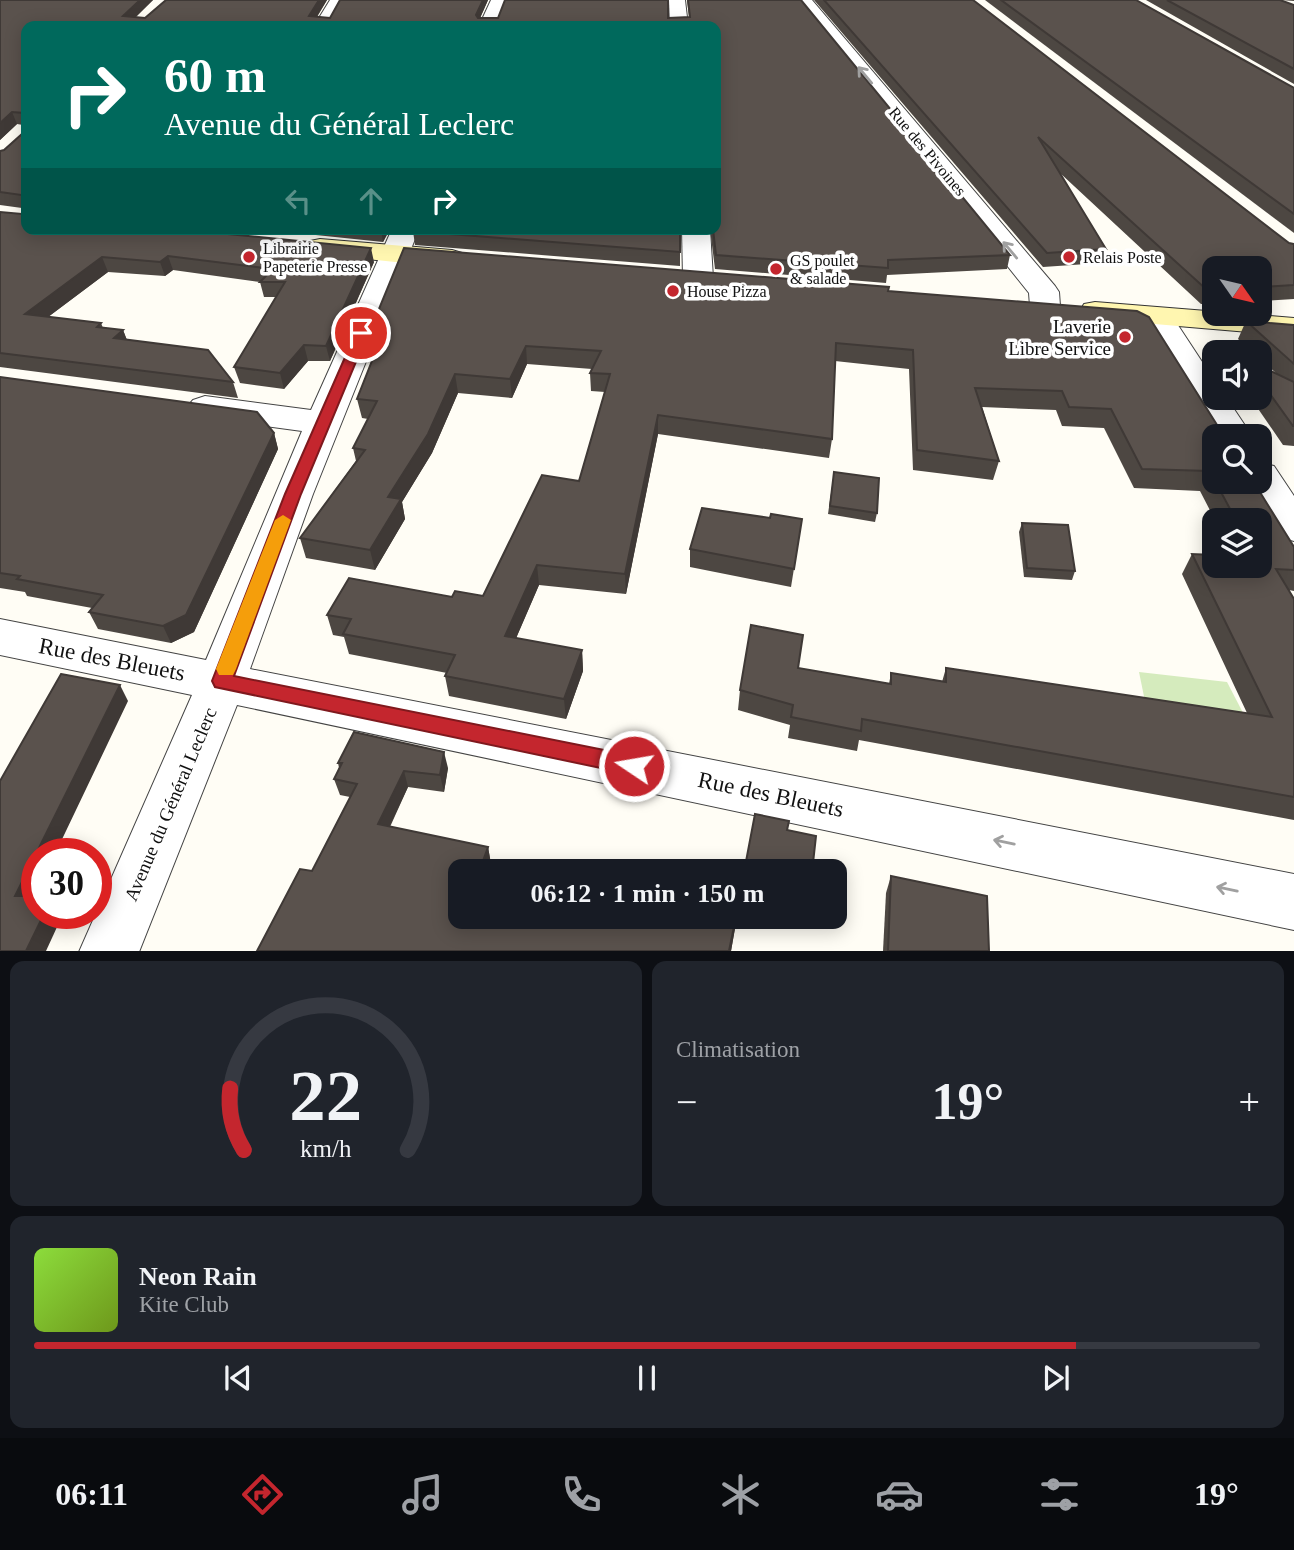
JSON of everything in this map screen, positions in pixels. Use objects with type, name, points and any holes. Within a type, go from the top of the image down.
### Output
[{"type":"street","points":[[326,21],[338,0]]},
{"type":"street","points":[[490,21],[499,0]]},
{"type":"street","points":[[677,0],[679,21]]},
{"type":"street","name":"Rue des Pivoines","points":[[803,0],[1044,292],[1032,305],[1157,317]]},
{"type":"street","points":[[696,235],[698,278]]},
{"type":"street","points":[[288,243],[401,242],[474,261]]},
{"type":"street","name":"Avenue du Général Leclerc","points":[[108,951],[222,681],[293,494],[401,242]]},
{"type":"street","points":[[1157,317],[1294,327]]},
{"type":"street","points":[[1157,317],[1226,424]]},
{"type":"street","points":[[174,402],[324,423]]},
{"type":"street","points":[[1272,493],[1294,527]]},
{"type":"street","name":"Rue des Bleuets","points":[[0,637],[1294,902]]},
{"type":"green space","points":[[1139,672],[1227,682],[1255,736],[1148,716]]},
{"type":"building","points":[[0,0],[140,0],[123,16],[145,18],[166,0],[319,0],[309,16],[330,18],[340,0],[483,0],[476,15],[478,18],[498,18],[505,0],[668,0],[668,18],[690,17],[688,0],[801,0],[1010,255],[888,260],[888,268],[716,255],[714,235],[721,235],[721,21],[21,21],[21,113],[12,112],[0,123]]},
{"type":"building","points":[[824,0],[973,0],[1289,243],[1294,244],[1294,285],[1272,286],[1272,256],[1202,256],[1202,285],[1038,137],[1106,249],[1047,253]]},
{"type":"building","points":[[1001,0],[1136,0],[1294,88],[1294,214]]},
{"type":"building","points":[[1167,0],[1280,0],[1294,5],[1294,69]]},
{"type":"building","points":[[21,135],[21,195],[0,192],[0,151]]},
{"type":"building","points":[[0,212],[21,214],[21,235],[238,235],[371,248],[326,346],[304,345],[280,373],[234,367],[285,282],[260,282],[273,269],[168,256],[160,262],[102,257],[25,314],[101,323],[97,327],[123,330],[114,338],[208,350],[233,382],[0,353]]},
{"type":"building","points":[[464,235],[680,235],[680,252]]},
{"type":"building","points":[[404,248],[889,287],[888,291],[1137,311],[1149,317],[1202,401],[1202,410],[1208,410],[1216,424],[1202,424],[1202,471],[1142,469],[1111,409],[1069,407],[1062,391],[975,388],[999,461],[917,450],[913,350],[836,343],[832,439],[658,415],[625,574],[537,565],[505,636],[582,650],[564,699],[445,676],[455,655],[343,634],[351,619],[327,615],[349,578],[452,597],[455,591],[483,596],[542,475],[579,481],[610,374],[590,373],[601,351],[526,346],[510,379],[455,374],[428,434],[388,497],[401,499],[370,550],[300,538],[365,450],[353,448],[377,401],[357,399],[379,343],[365,343]]},
{"type":"building","points":[[1272,323],[1294,325],[1294,364],[1272,344],[1272,340],[1267,340],[1252,326],[1272,326]]},
{"type":"building","points":[[1272,372],[1294,382],[1293,426],[1272,397]]},
{"type":"building","points":[[0,377],[257,412],[274,433],[186,615],[163,626],[89,612],[103,595],[17,579],[20,576],[0,573]]},
{"type":"building","points":[[834,472],[879,478],[877,513],[830,506]]},
{"type":"building","points":[[1222,494],[1261,494],[1270,508],[1230,508]]},
{"type":"building","points":[[702,508],[770,518],[771,514],[802,519],[794,569],[690,549]]},
{"type":"building","points":[[1272,512],[1294,547],[1294,570],[1276,569],[1294,599],[1294,797],[862,719],[861,731],[791,717],[793,705],[740,690],[751,625],[803,635],[798,668],[891,684],[891,673],[946,682],[946,668],[1272,717],[1204,578],[1272,578]]},
{"type":"building","points":[[1022,523],[1068,525],[1075,571],[1027,568]]},
{"type":"building","points":[[1192,554],[1202,554],[1202,574]]},
{"type":"building","points":[[61,674],[120,685],[44,838],[21,838],[21,884],[15,896],[21,896],[21,929],[37,929],[26,951],[0,951],[0,781]]},
{"type":"building","points":[[354,732],[444,752],[440,775],[404,771],[378,824],[488,847],[484,859],[448,859],[448,929],[734,929],[729,951],[257,951],[300,869],[312,871],[357,784],[334,779],[342,763],[338,763]]},
{"type":"building","points":[[755,814],[789,821],[787,830],[816,836],[813,859],[746,859]]},
{"type":"building","points":[[891,876],[987,896],[989,951],[888,951]]},
{"type":"slow traffic","points":[[226,669],[283,520]]},
{"type":"place","name":"Librairie Papeterie Presse","points":[[249,257]]},
{"type":"place","name":"Relais Poste","points":[[1069,257]]},
{"type":"place","name":"GS poulet & salade","points":[[776,269]]},
{"type":"place","name":"House Pizza","points":[[673,291]]},
{"type":"place","name":"Laverie Libre Service","points":[[1125,337]]},
{"type":"route","points":[[361,333],[293,494],[222,681],[634,766]]}]
